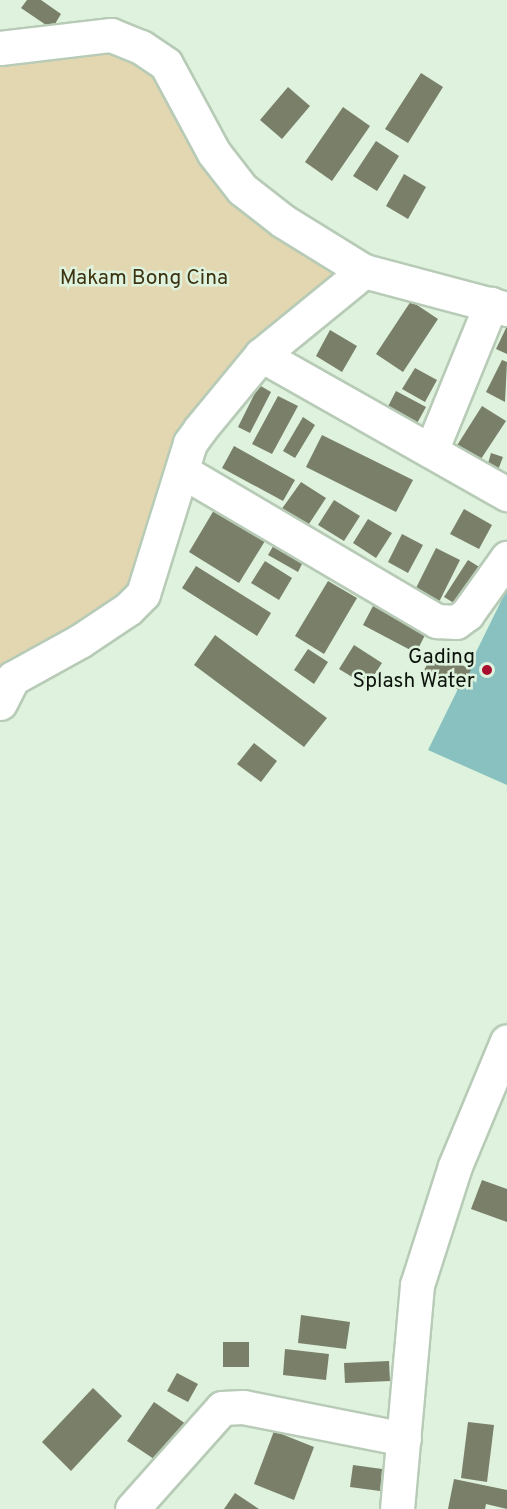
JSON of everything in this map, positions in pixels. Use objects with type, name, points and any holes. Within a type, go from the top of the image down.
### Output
[{"type":"street","points":[[0,48],[111,35],[141,46],[166,64],[214,153],[242,189],[283,221],[364,271],[499,307],[431,451]]},
{"type":"street","points":[[0,704],[13,678],[80,641],[128,609],[142,594],[195,436],[261,355],[364,271]]},
{"type":"street","points":[[261,355],[507,494]]},
{"type":"street","points":[[182,471],[437,621],[456,622],[467,614],[507,558]]},
{"type":"street","points":[[397,1509],[417,1285],[455,1166],[507,1041]]},
{"type":"street","points":[[132,1509],[222,1408],[243,1407],[404,1439]]},
{"type":"green space","name":"Makam Bong Cina","points":[[137,35],[260,194],[374,268],[264,358],[200,443],[154,606],[20,683],[0,716],[0,47]]},
{"type":"water","name":"Gading Splash Water","points":[[507,589],[507,785],[428,750]]},
{"type":"building","points":[[27,0],[41,0],[61,14],[52,29],[21,8]]},
{"type":"building","points":[[421,73],[443,87],[408,143],[385,129]]},
{"type":"building","points":[[288,87],[310,106],[282,139],[260,120]]},
{"type":"building","points":[[343,107],[370,126],[332,181],[305,162]]},
{"type":"building","points":[[376,141],[399,156],[377,191],[353,176]]},
{"type":"building","points":[[404,174],[426,187],[408,219],[386,206]]},
{"type":"building","points":[[411,301],[438,319],[403,372],[376,354]]},
{"type":"building","points":[[507,326],[507,354],[496,349]]},
{"type":"building","points":[[330,330],[357,346],[342,372],[316,356]]},
{"type":"building","points":[[502,360],[507,362],[505,402],[486,392]]},
{"type":"building","points":[[415,368],[437,380],[425,402],[402,389]]},
{"type":"building","points":[[259,385],[271,392],[250,433],[238,427]]},
{"type":"building","points":[[396,391],[426,407],[410,436],[381,420]]},
{"type":"building","points":[[278,396],[298,406],[272,454],[252,444]]},
{"type":"building","points":[[482,406],[506,421],[479,462],[456,447]]},
{"type":"building","points":[[303,417],[315,425],[295,458],[283,451]]},
{"type":"building","points":[[322,435],[413,480],[396,512],[306,467]]},
{"type":"building","points":[[234,446],[295,480],[283,501],[222,468]]},
{"type":"building","points":[[491,453],[503,457],[498,470],[487,467]]},
{"type":"building","points":[[301,482],[326,498],[307,527],[281,510]]},
{"type":"building","points":[[334,500],[360,516],[344,541],[318,525]]},
{"type":"building","points":[[464,509],[492,525],[479,549],[450,534]]},
{"type":"building","points":[[214,510],[265,541],[239,583],[189,552]]},
{"type":"building","points":[[368,519],[392,533],[376,558],[353,543]]},
{"type":"building","points":[[402,534],[423,545],[408,573],[388,562]]},
{"type":"building","points":[[275,543],[304,560],[298,572],[268,555]]},
{"type":"building","points":[[436,548],[460,560],[439,602],[415,590]]},
{"type":"building","points":[[468,560],[489,573],[467,611],[444,597]]},
{"type":"building","points":[[265,561],[292,578],[279,600],[251,583]]},
{"type":"building","points":[[196,566],[271,613],[257,636],[182,588]]},
{"type":"building","points":[[328,581],[357,598],[324,654],[295,636]]},
{"type":"building","points":[[373,606],[425,635],[416,653],[363,625]]},
{"type":"building","points":[[215,635],[327,718],[304,747],[194,665]]},
{"type":"building","points":[[354,645],[382,663],[367,686],[339,669]]},
{"type":"building","points":[[308,649],[328,662],[314,684],[294,670]]},
{"type":"building","points":[[436,650],[471,670],[459,690],[424,670]]},
{"type":"building","points":[[254,743],[277,761],[261,782],[237,764]]},
{"type":"building","points":[[482,1180],[507,1189],[507,1222],[471,1209]]},
{"type":"building","points":[[301,1315],[350,1322],[346,1349],[298,1343]]},
{"type":"building","points":[[223,1342],[249,1342],[249,1367],[223,1367]]},
{"type":"building","points":[[285,1349],[329,1354],[326,1380],[283,1375]]},
{"type":"building","points":[[389,1361],[390,1381],[345,1383],[344,1363]]},
{"type":"building","points":[[177,1373],[198,1384],[188,1402],[167,1391]]},
{"type":"building","points":[[93,1388],[122,1416],[71,1471],[42,1442]]},
{"type":"building","points":[[154,1402],[186,1424],[160,1463],[127,1441]]},
{"type":"building","points":[[468,1422],[494,1425],[487,1482],[461,1478]]},
{"type":"building","points":[[274,1431],[314,1447],[294,1500],[254,1484]]},
{"type":"building","points":[[353,1465],[382,1469],[380,1491],[350,1487]]},
{"type":"building","points":[[454,1479],[507,1490],[507,1509],[486,1504],[485,1509],[448,1509]]},
{"type":"building","points":[[235,1493],[259,1509],[224,1509]]},
{"type":"place","name":"Gading Splash Water","points":[[487,670]]}]
